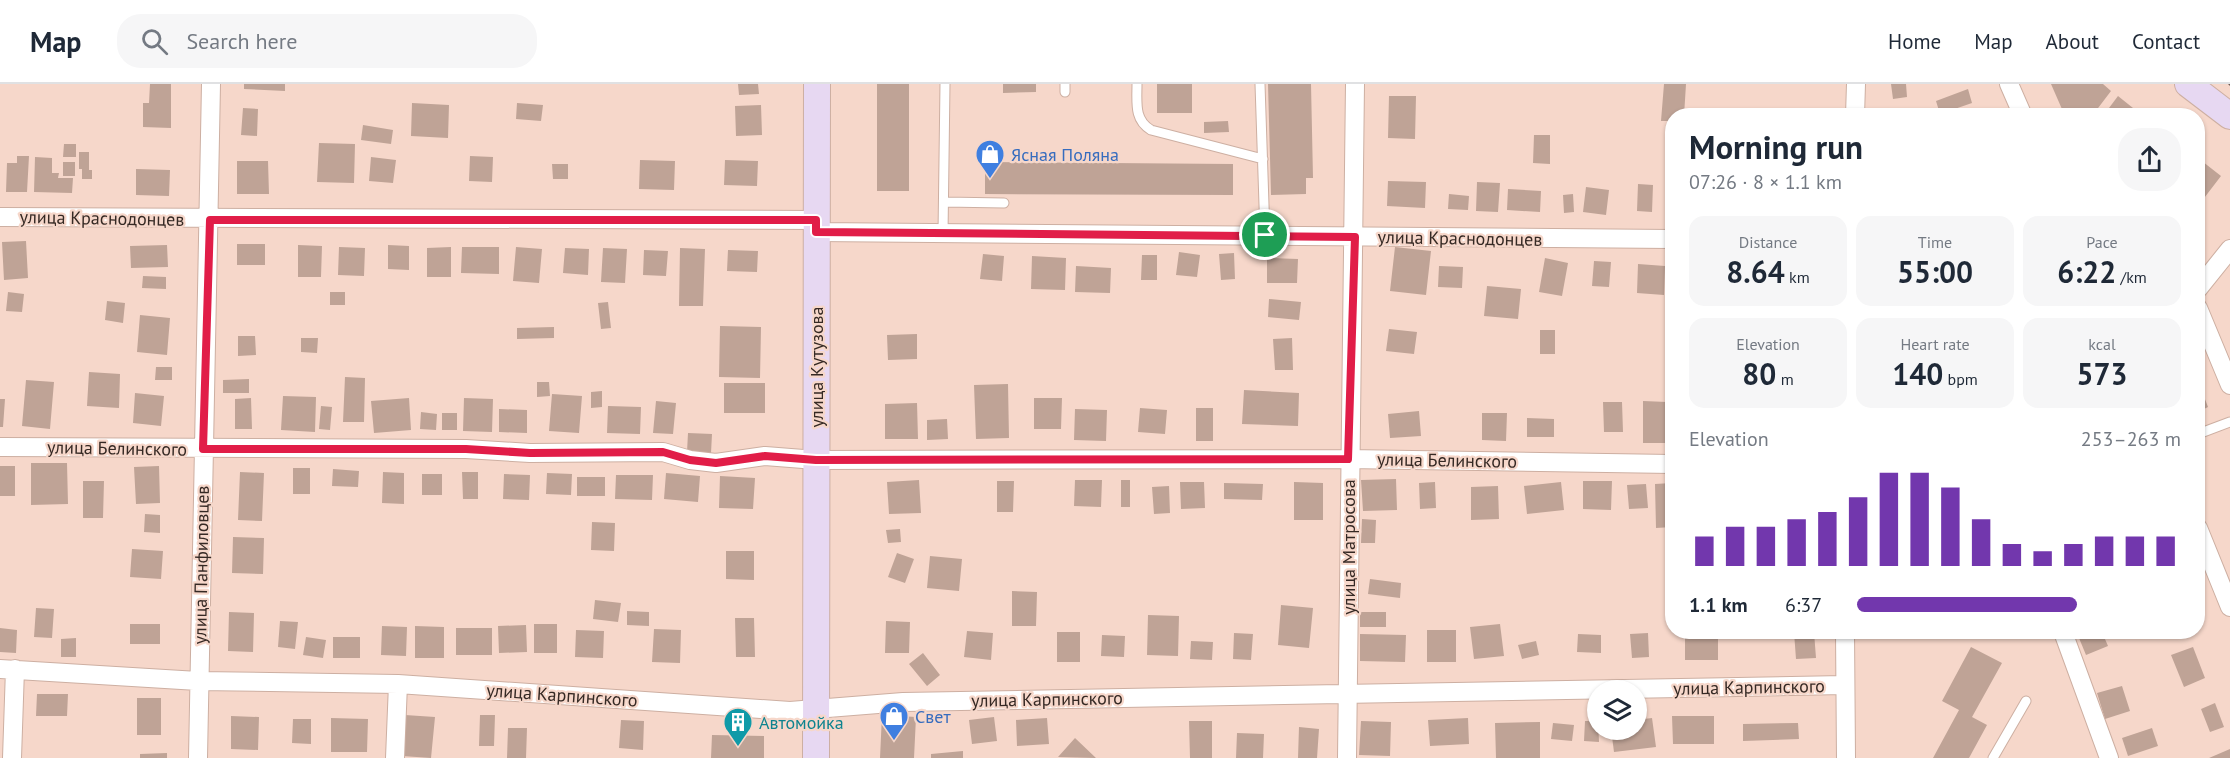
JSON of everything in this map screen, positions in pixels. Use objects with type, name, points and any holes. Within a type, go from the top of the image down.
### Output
[{"type":"main road","name":"улица Кутузова","points":[[816,84],[816,758]]},
{"type":"main road","points":[[2188,84],[2230,116]]},
{"type":"street","name":"улица Панфиловцев","points":[[198,758],[211,84]]},
{"type":"street","name":"улица Матросова","points":[[1347,758],[1348,459],[1355,237],[1354,84]]},
{"type":"street","points":[[1855,108],[1856,84]]},
{"type":"street","points":[[2008,84],[2019,108]]},
{"type":"street","name":"улица Краснодонцев","points":[[0,217],[816,226],[943,234],[1665,239]]},
{"type":"street","points":[[2205,280],[2230,249]]},
{"type":"street","points":[[2205,325],[2230,385]]},
{"type":"street","name":"улица Белинского","points":[[0,447],[466,449],[530,453],[663,452],[690,460],[716,463],[765,456],[816,460],[1348,459],[1665,464]]},
{"type":"street","points":[[2205,546],[2230,608]]},
{"type":"street","points":[[1845,639],[1846,758]]},
{"type":"street","points":[[2066,639],[2109,758]]},
{"type":"street","points":[[8,669],[12,758]]},
{"type":"street","name":"улица Карпинского","points":[[8,669],[198,681],[398,684],[790,711],[903,702],[1844,685]]},
{"type":"street","points":[[395,758],[398,684]]},
{"type":"lane","points":[[943,234],[945,84]]},
{"type":"lane","points":[[1137,84],[1137,113],[1142,125],[1151,130],[1263,159]]},
{"type":"lane","points":[[1260,84],[1265,235]]},
{"type":"lane","points":[[945,202],[1004,203]]},
{"type":"lane","points":[[2205,431],[2230,422]]},
{"type":"lane","points":[[1993,758],[2026,701]]},
{"type":"building","points":[[150,84],[171,84],[171,128],[143,127],[143,103],[149,103]]},
{"type":"building","points":[[244,84],[285,84],[285,91],[244,89]]},
{"type":"building","points":[[738,84],[758,84],[759,94],[739,95]]},
{"type":"building","points":[[877,84],[909,84],[909,191],[877,191]]},
{"type":"building","points":[[1003,84],[1036,84],[1036,92],[1003,93]]},
{"type":"building","points":[[1157,84],[1192,84],[1192,113],[1157,113]]},
{"type":"building","points":[[1268,84],[1311,84],[1313,178],[1306,178],[1306,194],[1271,195]]},
{"type":"building","points":[[1664,84],[1686,84],[1684,108],[1665,108],[1665,121],[1661,121]]},
{"type":"building","points":[[1891,84],[1906,84],[1907,97],[1893,99]]},
{"type":"building","points":[[2051,84],[2103,84],[2111,91],[2098,108],[2062,108]]},
{"type":"building","points":[[1968,89],[1972,103],[1957,108],[1938,108],[1936,101]]},
{"type":"building","points":[[1389,96],[1416,96],[1415,139],[1388,138]]},
{"type":"building","points":[[2118,96],[2133,108],[2109,108]]},
{"type":"building","points":[[412,103],[449,105],[448,138],[411,136]]},
{"type":"building","points":[[517,103],[543,105],[541,121],[516,119]]},
{"type":"building","points":[[761,105],[762,135],[736,136],[735,106]]},
{"type":"building","points":[[243,108],[258,109],[257,136],[241,135]]},
{"type":"building","points":[[1228,121],[1229,132],[1204,133],[1204,122]]},
{"type":"building","points":[[363,125],[393,130],[391,144],[361,140]]},
{"type":"building","points":[[1534,135],[1550,135],[1550,164],[1533,163]]},
{"type":"building","points":[[319,143],[355,144],[354,183],[317,182]]},
{"type":"building","points":[[64,144],[76,144],[76,157],[63,157]]},
{"type":"building","points":[[79,152],[89,152],[89,170],[92,170],[92,179],[82,179],[82,169],[79,169]]},
{"type":"building","points":[[17,156],[29,156],[27,192],[6,192],[7,163],[17,163]]},
{"type":"building","points":[[470,156],[493,157],[492,182],[469,181]]},
{"type":"building","points":[[35,157],[52,158],[52,173],[59,173],[58,178],[73,178],[72,193],[34,192]]},
{"type":"building","points":[[371,157],[396,160],[393,183],[369,181]]},
{"type":"building","points":[[640,160],[675,161],[674,190],[639,189]]},
{"type":"building","points":[[725,160],[758,161],[757,186],[724,185]]},
{"type":"building","points":[[237,161],[268,161],[269,194],[237,194]]},
{"type":"building","points":[[63,162],[75,162],[75,176],[63,176]]},
{"type":"building","points":[[985,162],[1233,164],[1233,195],[985,194]]},
{"type":"building","points":[[2205,163],[2221,176],[2205,197]]},
{"type":"building","points":[[552,164],[568,164],[568,179],[553,179]]},
{"type":"building","points":[[136,169],[170,170],[169,196],[136,195]]},
{"type":"building","points":[[1388,181],[1426,182],[1425,208],[1387,206]]},
{"type":"building","points":[[1477,182],[1500,183],[1498,212],[1476,211]]},
{"type":"building","points":[[1638,184],[1653,185],[1652,212],[1637,211]]},
{"type":"building","points":[[1586,187],[1609,190],[1606,215],[1583,212]]},
{"type":"building","points":[[1508,189],[1541,191],[1540,212],[1507,210]]},
{"type":"building","points":[[1449,194],[1469,196],[1468,210],[1448,209]]},
{"type":"building","points":[[1573,194],[1574,212],[1564,213],[1563,195]]},
{"type":"building","points":[[26,241],[28,278],[4,280],[2,242]]},
{"type":"building","points":[[237,244],[265,244],[265,265],[237,265]]},
{"type":"building","points":[[167,245],[168,267],[131,268],[130,246]]},
{"type":"building","points":[[298,245],[322,246],[321,277],[298,277]]},
{"type":"building","points":[[388,245],[409,246],[409,270],[388,269]]},
{"type":"building","points":[[339,247],[365,248],[364,276],[338,275]]},
{"type":"building","points":[[451,247],[451,277],[427,277],[427,248]]},
{"type":"building","points":[[462,247],[499,247],[499,274],[461,273]]},
{"type":"building","points":[[516,247],[542,249],[539,283],[513,281]]},
{"type":"building","points":[[1395,247],[1431,251],[1426,295],[1390,291]]},
{"type":"building","points":[[565,248],[589,249],[588,275],[563,273]]},
{"type":"building","points":[[603,248],[627,249],[625,283],[601,282]]},
{"type":"building","points":[[680,248],[705,249],[703,306],[679,306]]},
{"type":"building","points":[[644,250],[668,251],[666,276],[643,275]]},
{"type":"building","points":[[728,250],[758,251],[757,272],[727,271]]},
{"type":"building","points":[[1179,252],[1200,255],[1197,277],[1176,275]]},
{"type":"building","points":[[1234,253],[1235,279],[1221,280],[1219,254]]},
{"type":"building","points":[[983,254],[1004,256],[1002,281],[980,279]]},
{"type":"building","points":[[1142,255],[1157,255],[1157,280],[1141,280]]},
{"type":"building","points":[[1032,256],[1066,258],[1065,290],[1031,289]]},
{"type":"building","points":[[1267,258],[1298,259],[1297,283],[1267,283]]},
{"type":"building","points":[[1545,258],[1568,263],[1562,296],[1539,292]]},
{"type":"building","points":[[1594,261],[1611,262],[1609,287],[1592,286]]},
{"type":"building","points":[[1638,264],[1665,266],[1664,295],[1637,293]]},
{"type":"building","points":[[1076,266],[1111,268],[1110,293],[1075,292]]},
{"type":"building","points":[[1439,266],[1463,267],[1462,288],[1438,287]]},
{"type":"building","points":[[143,276],[166,277],[166,289],[142,288]]},
{"type":"building","points":[[1487,286],[1521,289],[1518,319],[1484,316]]},
{"type":"building","points":[[8,292],[24,294],[22,312],[6,311]]},
{"type":"building","points":[[330,292],[345,292],[345,305],[330,305]]},
{"type":"building","points":[[1269,299],[1301,302],[1299,320],[1268,317]]},
{"type":"building","points":[[107,301],[125,303],[123,323],[105,320]]},
{"type":"building","points":[[608,302],[611,328],[601,329],[598,303]]},
{"type":"building","points":[[140,315],[170,318],[167,355],[137,352]]},
{"type":"building","points":[[720,326],[761,327],[760,378],[719,377]]},
{"type":"building","points":[[554,327],[554,338],[517,339],[517,328]]},
{"type":"building","points":[[1389,329],[1417,332],[1414,354],[1386,351]]},
{"type":"building","points":[[1540,330],[1555,330],[1555,354],[1540,354]]},
{"type":"building","points":[[917,334],[917,359],[888,360],[887,335]]},
{"type":"building","points":[[238,336],[255,336],[256,355],[238,356]]},
{"type":"building","points":[[301,338],[318,338],[317,353],[301,352]]},
{"type":"building","points":[[1292,338],[1293,370],[1275,370],[1273,339]]},
{"type":"building","points":[[156,367],[172,367],[172,380],[155,380]]},
{"type":"building","points":[[89,372],[120,374],[119,408],[87,406]]},
{"type":"building","points":[[345,377],[365,378],[364,422],[343,422]]},
{"type":"building","points":[[249,379],[249,393],[223,393],[223,380]]},
{"type":"building","points":[[26,380],[54,382],[50,429],[22,426]]},
{"type":"building","points":[[537,382],[549,382],[550,396],[537,397]]},
{"type":"building","points":[[724,383],[765,383],[765,413],[724,413]]},
{"type":"building","points":[[1008,384],[1009,438],[976,439],[974,385]]},
{"type":"building","points":[[1244,390],[1299,393],[1298,426],[1242,424]]},
{"type":"building","points":[[602,391],[602,407],[591,408],[591,392]]},
{"type":"building","points":[[135,393],[164,396],[161,426],[133,423]]},
{"type":"building","points":[[552,394],[582,396],[579,433],[549,431]]},
{"type":"building","points":[[283,396],[316,397],[315,432],[281,430]]},
{"type":"building","points":[[251,398],[252,429],[235,429],[235,399]]},
{"type":"building","points":[[409,398],[411,430],[374,433],[371,401]]},
{"type":"building","points":[[464,398],[493,399],[492,432],[463,431]]},
{"type":"building","points":[[1034,398],[1062,398],[1061,429],[1034,429]]},
{"type":"building","points":[[0,399],[5,399],[3,427],[0,427]]},
{"type":"building","points":[[656,401],[676,403],[673,434],[653,433]]},
{"type":"building","points":[[1643,401],[1665,402],[1665,443],[1643,443]]},
{"type":"building","points":[[1603,402],[1622,402],[1623,432],[1604,432]]},
{"type":"building","points":[[917,403],[918,439],[885,439],[885,404]]},
{"type":"building","points":[[321,406],[332,407],[330,430],[319,429]]},
{"type":"building","points":[[608,406],[641,407],[640,434],[607,433]]},
{"type":"building","points":[[1140,408],[1167,410],[1165,434],[1138,432]]},
{"type":"building","points":[[1196,408],[1213,408],[1213,441],[1196,441]]},
{"type":"building","points":[[499,409],[527,410],[527,433],[499,432]]},
{"type":"building","points":[[1075,409],[1107,410],[1106,441],[1074,440]]},
{"type":"building","points":[[1419,411],[1421,436],[1390,438],[1388,414]]},
{"type":"building","points":[[421,412],[437,414],[436,430],[420,429]]},
{"type":"building","points":[[442,413],[457,413],[457,430],[442,430]]},
{"type":"building","points":[[1482,413],[1507,413],[1506,441],[1482,440]]},
{"type":"building","points":[[1527,418],[1554,419],[1554,437],[1527,437]]},
{"type":"building","points":[[947,419],[948,439],[927,440],[927,420]]},
{"type":"building","points":[[688,433],[712,434],[711,453],[687,452]]},
{"type":"building","points":[[31,463],[67,463],[68,504],[31,505]]},
{"type":"building","points":[[0,466],[15,466],[15,496],[0,496]]},
{"type":"building","points":[[159,466],[160,503],[136,504],[134,467]]},
{"type":"building","points":[[293,468],[310,468],[310,494],[293,494]]},
{"type":"building","points":[[333,469],[359,471],[358,487],[332,486]]},
{"type":"building","points":[[240,472],[264,473],[262,521],[238,520]]},
{"type":"building","points":[[383,472],[404,473],[404,504],[382,503]]},
{"type":"building","points":[[462,472],[478,472],[478,499],[463,499]]},
{"type":"building","points":[[547,473],[572,474],[571,495],[546,494]]},
{"type":"building","points":[[666,473],[700,476],[698,502],[664,499]]},
{"type":"building","points":[[422,474],[442,474],[442,495],[422,495]]},
{"type":"building","points":[[504,474],[530,475],[529,500],[503,499]]},
{"type":"building","points":[[616,475],[653,475],[652,500],[615,499]]},
{"type":"building","points":[[720,476],[755,478],[753,509],[719,508]]},
{"type":"building","points":[[577,477],[605,477],[605,496],[577,496]]},
{"type":"building","points":[[1396,479],[1397,510],[1363,511],[1361,480]]},
{"type":"building","points":[[919,480],[921,513],[889,514],[887,482]]},
{"type":"building","points":[[1075,480],[1102,480],[1101,507],[1074,506]]},
{"type":"building","points":[[1121,480],[1130,480],[1130,507],[1121,507]]},
{"type":"building","points":[[83,481],[104,481],[103,518],[83,518]]},
{"type":"building","points":[[997,481],[1014,481],[1013,512],[997,512]]},
{"type":"building","points":[[1583,481],[1612,481],[1611,510],[1583,509]]},
{"type":"building","points":[[1180,482],[1204,482],[1205,508],[1181,509]]},
{"type":"building","points":[[1294,482],[1323,483],[1323,520],[1294,520]]},
{"type":"building","points":[[1435,482],[1436,508],[1420,509],[1419,483]]},
{"type":"building","points":[[1561,482],[1564,510],[1527,514],[1524,486]]},
{"type":"building","points":[[1224,483],[1263,484],[1262,500],[1224,499]]},
{"type":"building","points":[[1665,483],[1665,527],[1656,528],[1655,484]]},
{"type":"building","points":[[1646,484],[1648,508],[1629,509],[1627,485]]},
{"type":"building","points":[[1169,486],[1170,513],[1154,514],[1152,487]]},
{"type":"building","points":[[1498,486],[1499,519],[1471,520],[1471,487]]},
{"type":"building","points":[[145,514],[160,515],[160,533],[144,532]]},
{"type":"building","points":[[1362,519],[1376,520],[1375,543],[1361,543]]},
{"type":"building","points":[[592,522],[615,523],[614,551],[591,550]]},
{"type":"building","points":[[900,529],[901,542],[888,543],[886,530]]},
{"type":"building","points":[[233,537],[264,538],[263,574],[232,573]]},
{"type":"building","points":[[132,549],[163,551],[161,579],[130,577]]},
{"type":"building","points":[[726,551],[754,551],[754,580],[726,579]]},
{"type":"building","points":[[897,553],[914,559],[905,583],[888,577]]},
{"type":"building","points":[[930,556],[962,559],[959,591],[927,588]]},
{"type":"building","points":[[1370,579],[1401,583],[1400,598],[1368,594]]},
{"type":"building","points":[[1012,591],[1037,592],[1036,626],[1012,626]]},
{"type":"building","points":[[595,600],[621,603],[618,622],[593,619]]},
{"type":"building","points":[[1281,605],[1313,608],[1309,648],[1278,645]]},
{"type":"building","points":[[36,608],[54,609],[52,638],[34,637]]},
{"type":"building","points":[[627,611],[649,612],[649,626],[627,625]]},
{"type":"building","points":[[229,612],[254,613],[253,652],[228,651]]},
{"type":"building","points":[[1360,612],[1386,612],[1386,627],[1360,627]]},
{"type":"building","points":[[1148,615],[1179,616],[1178,656],[1147,655]]},
{"type":"building","points":[[735,618],[754,618],[755,657],[736,657]]},
{"type":"building","points":[[280,621],[298,622],[295,649],[278,647]]},
{"type":"building","points":[[886,621],[910,622],[909,653],[885,653]]},
{"type":"building","points":[[130,624],[160,624],[160,644],[130,644]]},
{"type":"building","points":[[534,624],[557,624],[557,653],[534,653]]},
{"type":"building","points":[[1500,624],[1504,656],[1474,659],[1470,627]]},
{"type":"building","points":[[526,625],[527,652],[499,653],[498,626]]},
{"type":"building","points":[[382,626],[407,627],[406,656],[381,655]]},
{"type":"building","points":[[415,626],[444,627],[444,658],[415,658]]},
{"type":"building","points":[[0,628],[17,630],[16,653],[0,652]]},
{"type":"building","points":[[456,628],[492,628],[492,655],[456,655]]},
{"type":"building","points":[[654,629],[681,630],[680,663],[652,662]]},
{"type":"building","points":[[576,630],[604,631],[603,658],[575,657]]},
{"type":"building","points":[[1427,630],[1456,630],[1456,662],[1427,662]]},
{"type":"building","points":[[967,631],[993,633],[991,660],[964,657]]},
{"type":"building","points":[[1057,632],[1080,632],[1080,662],[1057,662]]},
{"type":"building","points":[[1234,633],[1253,634],[1251,660],[1233,659]]},
{"type":"building","points":[[1648,633],[1649,657],[1632,658],[1630,634]]},
{"type":"building","points":[[1360,634],[1406,635],[1405,662],[1360,661]]},
{"type":"building","points":[[1578,634],[1601,635],[1601,653],[1577,652]]},
{"type":"building","points":[[1102,635],[1125,636],[1124,657],[1101,656]]},
{"type":"building","points":[[306,637],[326,640],[323,658],[303,655]]},
{"type":"building","points":[[333,637],[360,637],[360,658],[333,658]]},
{"type":"building","points":[[76,638],[76,657],[61,657],[61,639]]},
{"type":"building","points":[[1685,639],[1718,639],[1718,660],[1685,660]]},
{"type":"building","points":[[1795,639],[1815,639],[1816,658],[1796,659]]},
{"type":"building","points":[[2079,639],[2105,639],[2108,646],[2086,655]]},
{"type":"building","points":[[1191,641],[1213,642],[1212,660],[1190,659]]},
{"type":"building","points":[[1536,641],[1539,655],[1522,659],[1518,645]]},
{"type":"building","points":[[1971,647],[2002,663],[1972,717],[1987,725],[1969,758],[1933,758],[1959,710],[1942,701]]},
{"type":"building","points":[[2193,647],[2205,678],[2184,687],[2171,655]]},
{"type":"building","points":[[923,653],[940,675],[927,686],[909,664]]},
{"type":"building","points":[[2122,686],[2130,711],[2105,719],[2097,693]]},
{"type":"building","points":[[37,694],[68,694],[67,716],[36,716]]},
{"type":"building","points":[[137,698],[161,698],[161,735],[137,735]]},
{"type":"building","points":[[2215,703],[2224,727],[2210,732],[2201,709]]},
{"type":"building","points":[[405,715],[435,717],[431,758],[402,756]]},
{"type":"building","points":[[480,715],[495,715],[494,746],[479,746]]},
{"type":"building","points":[[882,715],[916,717],[914,758],[880,758]]},
{"type":"building","points":[[231,716],[259,717],[258,750],[231,749]]},
{"type":"building","points":[[1672,716],[1714,716],[1714,744],[1673,744]]},
{"type":"building","points":[[994,717],[997,741],[972,744],[969,720]]},
{"type":"building","points":[[331,718],[368,719],[367,752],[331,752]]},
{"type":"building","points":[[1047,718],[1049,744],[1017,746],[1016,720]]},
{"type":"building","points":[[1468,718],[1469,744],[1430,746],[1428,720]]},
{"type":"building","points":[[1652,718],[1656,747],[1614,752],[1612,740],[1647,740],[1647,719]]},
{"type":"building","points":[[293,719],[311,719],[311,744],[292,743]]},
{"type":"building","points":[[621,720],[644,721],[643,750],[619,748]]},
{"type":"building","points":[[1189,721],[1212,721],[1212,758],[1190,758]]},
{"type":"building","points":[[1361,721],[1391,722],[1390,756],[1359,755]]},
{"type":"building","points":[[1585,721],[1587,721],[1587,740],[1599,740],[1599,742],[1584,741]]},
{"type":"building","points":[[1540,722],[1540,758],[1496,758],[1495,723]]},
{"type":"building","points":[[1553,723],[1574,725],[1572,741],[1551,739]]},
{"type":"building","points":[[1798,723],[1799,739],[1743,741],[1743,724]]},
{"type":"building","points":[[1299,727],[1319,729],[1317,758],[1298,758]]},
{"type":"building","points":[[508,728],[527,728],[526,758],[507,758]]},
{"type":"building","points":[[2152,728],[2158,746],[2128,756],[2122,738]]},
{"type":"building","points":[[1237,733],[1264,734],[1263,758],[1236,758]]},
{"type":"building","name":"Автомойка","points":[[712,735],[764,736],[764,758],[711,758]]},
{"type":"building","points":[[1075,738],[1096,758],[1058,757]]},
{"type":"building","points":[[2230,749],[2230,758],[2209,758]]},
{"type":"building","points":[[963,751],[963,758],[931,758],[931,754]]},
{"type":"building","points":[[167,753],[167,758],[140,758],[140,754]]},
{"type":"place","name":"Ясная Поляна","points":[[990,180]]},
{"type":"place","name":"Свет","points":[[894,742]]},
{"type":"place","name":"Автомойка","points":[[738,748]]},
{"type":"route","points":[[210,220],[816,220],[816,232],[1265,235],[1355,237],[1348,459],[816,460],[765,456],[716,463],[690,460],[663,452],[593,450],[530,453],[466,449],[203,449],[210,220]]}]
